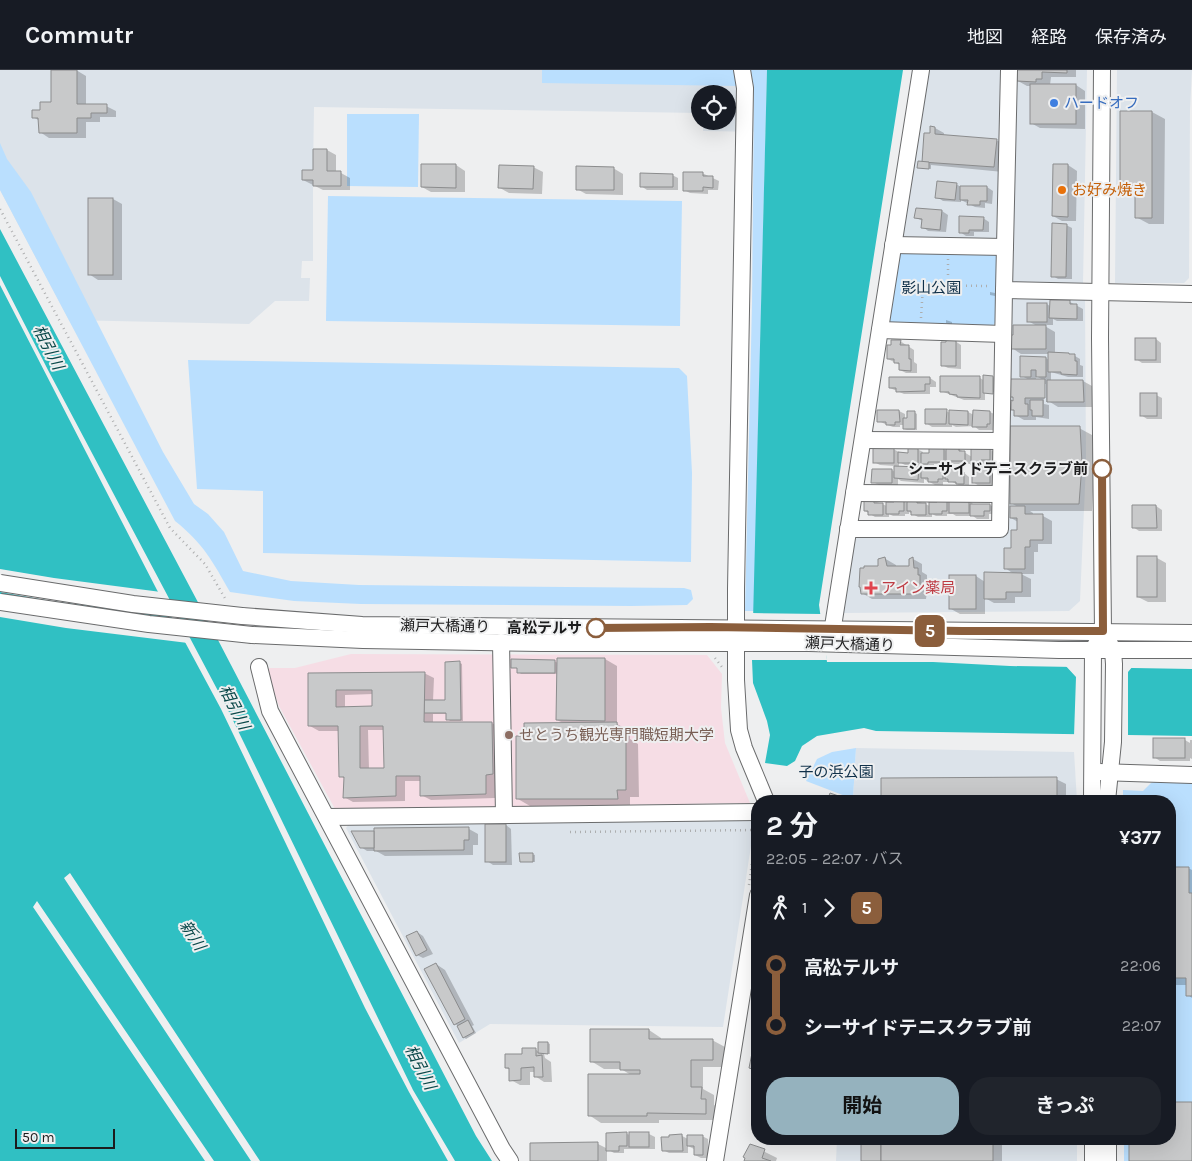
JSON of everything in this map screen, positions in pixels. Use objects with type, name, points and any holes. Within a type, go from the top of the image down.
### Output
[{"type":"street","points":[[742,70],[745,88],[744,635],[736,680],[739,730],[744,748],[764,795]]},
{"type":"street","points":[[828,636],[863,440],[921,70]]},
{"type":"street","points":[[848,529],[1000,529],[1010,70]]},
{"type":"street","points":[[1102,70],[1100,293],[1103,631],[1113,657],[1113,742],[1108,795]]},
{"type":"street","points":[[893,245],[1005,247]]},
{"type":"street","points":[[1004,288],[1100,293],[1192,294]]},
{"type":"street","points":[[880,330],[1003,334]]},
{"type":"street","points":[[863,440],[1001,441]]},
{"type":"street","points":[[854,493],[1000,494]]},
{"type":"street","name":"瀬戸大橋通り","points":[[0,583],[133,604],[242,616],[362,625],[598,628],[744,635],[828,636],[962,631],[1192,633]]},
{"type":"street","name":"瀬戸大橋通り","points":[[0,602],[148,624],[252,635],[362,640],[501,642],[744,635]]},
{"type":"street","points":[[1092,795],[1093,657],[1103,631]]},
{"type":"street","name":"瀬戸大橋通り","points":[[828,636],[1093,657],[1192,650]]},
{"type":"street","points":[[501,642],[504,815]]},
{"type":"street","points":[[259,667],[270,711],[510,1161]]},
{"type":"street","points":[[1092,772],[1192,776]]},
{"type":"street","points":[[327,817],[751,812]]},
{"type":"street","points":[[715,1161],[751,978]]},
{"type":"street","points":[[1092,1161],[1093,1145]]},
{"type":"street","points":[[1108,1145],[1108,1161]]},
{"type":"path","points":[[0,208],[170,528],[205,564],[229,605]]},
{"type":"path","points":[[948,246],[948,285]]},
{"type":"path","points":[[887,284],[1004,288]]},
{"type":"path","points":[[921,331],[922,285]]},
{"type":"path","points":[[713,655],[724,670]]},
{"type":"path","points":[[570,832],[751,830]]},
{"type":"shaded area","points":[[0,70],[767,70],[766,132],[703,131],[736,130],[736,85],[691,85],[691,113],[314,107],[313,170],[302,170],[302,180],[313,180],[313,261],[302,261],[301,278],[310,278],[309,301],[275,301],[249,324],[69,320],[0,190]]},
{"type":"shaded area","points":[[927,70],[1003,70],[999,236],[992,241],[907,239],[901,234]]},
{"type":"shaded area","points":[[1015,70],[1087,70],[1083,284],[1012,283]]},
{"type":"shaded area","points":[[1117,70],[1192,70],[1189,278],[1184,283],[1115,283]]},
{"type":"shaded area","points":[[1014,297],[1085,298],[1086,464],[1080,601],[1069,611],[843,613],[852,540],[857,535],[1004,534],[1008,302]]},
{"type":"shaded area","name":"せとうち観光専門職短期大学","points":[[351,654],[707,655],[722,674],[721,708],[725,743],[750,803],[335,809],[279,706],[268,675],[269,668],[295,668]]},
{"type":"shaded area","points":[[856,748],[1074,752],[1077,795],[853,795]]},
{"type":"shaded area","points":[[751,820],[751,846],[723,1027],[490,1024],[459,1043],[346,828],[349,824]]},
{"type":"shaded area","points":[[837,1145],[1077,1145],[1077,1161],[836,1161]]},
{"type":"green space","points":[[542,70],[735,70],[738,86],[736,85],[542,83]]},
{"type":"green space","points":[[751,70],[767,70],[754,611],[745,611],[752,303],[754,88]]},
{"type":"green space","points":[[347,114],[419,114],[418,187],[347,186]]},
{"type":"green space","points":[[0,143],[7,159],[31,192],[163,452],[194,504],[208,514],[224,532],[243,571],[291,581],[359,585],[684,588],[691,590],[693,599],[687,605],[631,606],[361,604],[294,601],[230,592],[213,562],[200,545],[175,521],[0,190]]},
{"type":"green space","points":[[328,196],[682,201],[680,326],[326,321]]},
{"type":"green space","name":"影山公園","points":[[900,250],[992,251],[998,257],[995,323],[991,328],[892,325],[887,320]]},
{"type":"green space","points":[[188,360],[679,368],[687,376],[692,473],[691,562],[263,553],[263,491],[197,489]]},
{"type":"green space","name":"子の浜公園","points":[[856,748],[853,795],[843,795],[806,781],[817,759],[832,752]]},
{"type":"green space","points":[[1158,781],[1192,782],[1192,1161],[1124,1161],[1124,1145],[1176,1145],[1176,795],[1123,795],[1123,790],[1143,791],[1151,783]]},
{"type":"water","points":[[767,70],[903,70],[819,605],[827,662],[933,662],[1010,666],[1192,669],[1192,736],[876,731],[864,728],[817,736],[802,746],[795,761],[787,766],[765,763],[770,735],[753,683],[752,660]]},
{"type":"water","name":"相引川","points":[[0,229],[218,640],[476,1136],[492,1161],[455,1161],[413,1090],[226,706],[0,276]]},
{"type":"water","name":"新川","points":[[0,285],[157,590],[221,709],[365,1008],[448,1161],[260,1161],[70,873],[64,878],[251,1161],[214,1161],[37,901],[33,907],[205,1161],[0,1161]]},
{"type":"pier","points":[[0,569],[161,592],[174,617],[51,601],[0,592]]},
{"type":"pier","points":[[0,594],[69,606],[176,620],[188,643],[66,628],[0,617]]},
{"type":"pier","points":[[752,613],[821,614],[827,660],[751,660]]},
{"type":"pier","points":[[1064,664],[1133,666],[1128,672],[1128,737],[1074,736],[1076,677]]},
{"type":"building","points":[[51,70],[77,70],[77,104],[107,104],[107,113],[91,113],[91,118],[77,118],[77,133],[39,133],[38,118],[32,118],[32,110],[40,110],[40,102],[51,102]]},
{"type":"building","points":[[1017,70],[1067,70],[1067,73],[1042,72],[1042,79],[1036,79],[1036,82],[1017,81]]},
{"type":"building","points":[[1030,84],[1076,84],[1076,124],[1030,124]]},
{"type":"building","points":[[1120,111],[1152,111],[1152,218],[1135,218],[1135,186],[1120,186]]},
{"type":"building","points":[[930,126],[935,127],[935,134],[997,139],[994,167],[922,162],[924,133],[930,133]]},
{"type":"building","points":[[313,149],[327,149],[327,171],[341,171],[341,186],[313,186],[313,180],[302,180],[302,170],[313,170]]},
{"type":"building","points":[[918,161],[929,162],[929,169],[917,168]]},
{"type":"building","points":[[421,164],[456,164],[456,188],[421,187]]},
{"type":"building","points":[[1053,164],[1068,164],[1068,217],[1052,216]]},
{"type":"building","points":[[499,165],[534,166],[533,189],[498,188]]},
{"type":"building","points":[[576,166],[614,167],[614,190],[576,190]]},
{"type":"building","points":[[683,172],[703,172],[703,176],[713,176],[713,188],[703,187],[703,191],[683,191]]},
{"type":"building","points":[[640,173],[673,174],[673,187],[640,187]]},
{"type":"building","points":[[937,181],[957,183],[955,200],[935,198]]},
{"type":"building","points":[[960,186],[987,186],[987,201],[980,201],[980,205],[967,205],[968,200],[960,200]]},
{"type":"building","points":[[88,198],[113,198],[113,275],[88,275]]},
{"type":"building","points":[[916,208],[942,210],[940,230],[921,228],[922,219],[914,218]]},
{"type":"building","points":[[959,216],[984,217],[983,230],[969,230],[969,233],[959,233]]},
{"type":"building","points":[[1052,223],[1067,224],[1066,277],[1051,277]]},
{"type":"building","points":[[1050,300],[1070,300],[1070,304],[1077,304],[1077,319],[1049,318]]},
{"type":"building","points":[[1027,303],[1047,303],[1047,322],[1027,322]]},
{"type":"building","points":[[1013,325],[1046,325],[1046,349],[1011,349]]},
{"type":"building","points":[[1135,338],[1156,338],[1156,360],[1135,360]]},
{"type":"building","points":[[891,340],[901,340],[900,345],[909,345],[911,371],[899,370],[899,363],[894,363],[894,359],[887,359],[887,345],[891,345]]},
{"type":"building","points":[[946,340],[956,340],[956,366],[941,366],[941,342],[946,342]]},
{"type":"building","points":[[1048,352],[1075,354],[1077,375],[1048,372]]},
{"type":"building","points":[[1020,356],[1046,357],[1046,377],[1036,377],[1036,370],[1031,370],[1031,377],[1020,377]]},
{"type":"building","points":[[983,375],[993,376],[993,394],[983,393]]},
{"type":"building","points":[[940,376],[980,376],[980,398],[957,397],[957,395],[949,394],[949,392],[940,392]]},
{"type":"building","points":[[889,377],[930,377],[930,384],[925,384],[925,391],[896,392],[896,388],[889,388]]},
{"type":"building","points":[[1010,379],[1045,379],[1045,398],[1025,398],[1025,404],[1028,404],[1028,416],[1014,416],[1014,410],[1011,410],[1011,400],[1013,401],[1013,397],[1010,397]]},
{"type":"building","points":[[1047,380],[1083,380],[1084,402],[1047,402]]},
{"type":"building","points":[[1140,393],[1157,393],[1157,416],[1140,416]]},
{"type":"building","points":[[1030,400],[1043,400],[1043,416],[1032,416]]},
{"type":"building","points":[[925,409],[947,409],[946,424],[925,424]]},
{"type":"building","points":[[877,410],[899,410],[900,422],[895,422],[895,425],[886,425],[886,422],[877,422]]},
{"type":"building","points":[[949,410],[968,411],[968,425],[949,424]]},
{"type":"building","points":[[973,410],[990,411],[990,424],[987,424],[987,427],[972,427]]},
{"type":"building","points":[[907,411],[915,411],[915,429],[903,429],[903,418],[907,418]]},
{"type":"building","points":[[1010,426],[1080,426],[1082,464],[1079,504],[1010,504]]},
{"type":"building","points":[[873,448],[894,448],[894,463],[873,463]]},
{"type":"building","points":[[908,448],[918,448],[918,463],[898,463],[898,452],[908,453]]},
{"type":"building","points":[[929,448],[944,448],[944,462],[921,464],[921,453],[929,453]]},
{"type":"building","points":[[946,448],[959,448],[959,451],[965,451],[965,461],[946,461]]},
{"type":"building","points":[[971,448],[990,448],[990,460],[981,460],[981,465],[971,465]]},
{"type":"building","points":[[894,466],[919,467],[918,480],[894,478]]},
{"type":"building","points":[[921,467],[943,467],[943,479],[938,479],[938,482],[928,482],[928,478],[921,478]]},
{"type":"building","points":[[945,468],[960,468],[959,472],[964,472],[964,484],[948,482],[948,479],[945,479]]},
{"type":"building","points":[[972,468],[990,468],[990,483],[972,483]]},
{"type":"building","points":[[872,469],[892,469],[892,483],[871,483]]},
{"type":"building","points":[[894,499],[904,499],[904,511],[899,511],[899,514],[886,514],[886,502],[894,502]]},
{"type":"building","points":[[937,499],[947,499],[947,511],[942,511],[942,514],[929,514],[929,502],[937,502]]},
{"type":"building","points":[[949,499],[969,499],[969,513],[949,513]]},
{"type":"building","points":[[864,500],[874,500],[874,503],[883,503],[883,515],[868,515],[868,511],[864,511]]},
{"type":"building","points":[[907,500],[917,500],[917,503],[926,503],[926,515],[911,515],[911,511],[907,511]]},
{"type":"building","points":[[970,504],[990,504],[990,511],[984,511],[984,516],[970,516]]},
{"type":"building","points":[[1132,505],[1156,505],[1157,528],[1132,528]]},
{"type":"building","points":[[1010,506],[1025,506],[1025,514],[1043,514],[1043,540],[1030,540],[1030,547],[1025,547],[1025,569],[1004,569],[1004,548],[1011,548],[1011,530],[1017,530],[1017,518],[1010,518]]},
{"type":"building","points":[[1137,556],[1157,556],[1157,597],[1137,597]]},
{"type":"building","points":[[885,557],[887,566],[909,566],[909,559],[913,557],[914,568],[918,568],[918,575],[920,575],[920,587],[918,587],[917,594],[861,594],[859,587],[860,568],[864,568],[864,566],[878,566],[878,559]]},
{"type":"building","points":[[984,572],[1022,573],[1022,592],[1006,592],[1006,599],[984,599]]},
{"type":"building","points":[[949,575],[976,575],[976,609],[949,609]]},
{"type":"building","points":[[557,658],[605,658],[605,721],[556,720]]},
{"type":"building","points":[[511,659],[555,660],[555,673],[517,673],[517,668],[511,668]]},
{"type":"building","points":[[460,661],[461,720],[446,720],[446,713],[424,713],[424,700],[445,700],[445,662]]},
{"type":"building","points":[[425,672],[424,722],[492,722],[493,774],[486,775],[486,794],[420,796],[420,776],[396,776],[396,796],[343,798],[344,777],[339,777],[338,726],[308,726],[308,673]],"holes":[[[336,690],[372,690],[372,706],[336,707]],[[360,726],[383,726],[384,768],[360,768]]]},
{"type":"building","points":[[617,722],[618,735],[626,735],[626,790],[617,790],[618,799],[516,799],[516,736],[524,736],[524,723]]},
{"type":"building","points":[[1153,738],[1185,738],[1185,758],[1153,758]]},
{"type":"building","points":[[1057,777],[1057,795],[881,795],[881,778]]},
{"type":"building","points":[[485,824],[506,824],[506,862],[485,862]]},
{"type":"building","points":[[469,827],[469,840],[464,840],[464,850],[374,851],[374,828]]},
{"type":"building","points":[[351,831],[374,831],[374,848],[360,848]]},
{"type":"building","points":[[519,853],[533,853],[533,862],[520,862]]},
{"type":"building","points":[[1176,867],[1189,867],[1189,893],[1192,893],[1192,996],[1186,996],[1186,978],[1176,978]]},
{"type":"building","points":[[417,931],[427,950],[416,956],[406,936]]},
{"type":"building","points":[[436,963],[465,1019],[454,1025],[424,969]]},
{"type":"building","points":[[468,1020],[474,1032],[463,1038],[457,1026]]},
{"type":"building","points":[[590,1029],[649,1029],[649,1039],[713,1039],[713,1060],[691,1060],[691,1087],[702,1087],[701,1099],[706,1099],[706,1114],[647,1113],[647,1116],[588,1116],[588,1074],[640,1074],[640,1070],[620,1070],[620,1062],[590,1062]]},
{"type":"building","points":[[538,1042],[548,1042],[548,1054],[538,1053]]},
{"type":"building","points":[[522,1048],[536,1048],[536,1056],[542,1055],[543,1077],[534,1077],[534,1067],[521,1068],[521,1080],[509,1081],[509,1068],[505,1068],[505,1054],[522,1054]]},
{"type":"building","points":[[1176,1102],[1192,1102],[1192,1161],[1129,1161],[1129,1145],[1176,1145]]},
{"type":"building","points":[[627,1132],[627,1146],[619,1146],[619,1151],[606,1151],[606,1133]]},
{"type":"building","points":[[629,1132],[649,1132],[649,1147],[629,1147]]},
{"type":"building","points":[[682,1134],[683,1151],[662,1151],[661,1137]]},
{"type":"building","points":[[687,1135],[703,1135],[703,1155],[694,1155],[694,1146],[687,1146]]},
{"type":"building","points":[[598,1142],[598,1161],[530,1161],[530,1143]]},
{"type":"building","points":[[750,1144],[765,1149],[762,1158],[771,1161],[744,1161],[745,1158],[743,1157]]},
{"type":"building","points":[[861,1145],[881,1145],[881,1161],[861,1161]]},
{"type":"building","points":[[881,1145],[993,1145],[993,1161],[881,1161]]},
{"type":"bus line","name":"5","points":[[596,628],[710,627],[1103,631],[1102,469]]},
{"type":"place","name":"ハードオフ","points":[[1054,103]]},
{"type":"place","name":"お好み焼き","points":[[1062,190]]},
{"type":"place","name":"シーサイドテニスクラブ前","points":[[1102,469]]},
{"type":"place","name":"アイン薬局","points":[[871,588]]},
{"type":"place","name":"高松テルサ","points":[[596,628]]},
{"type":"place","name":"せとうち観光専門職短期大学","points":[[509,735]]}]
